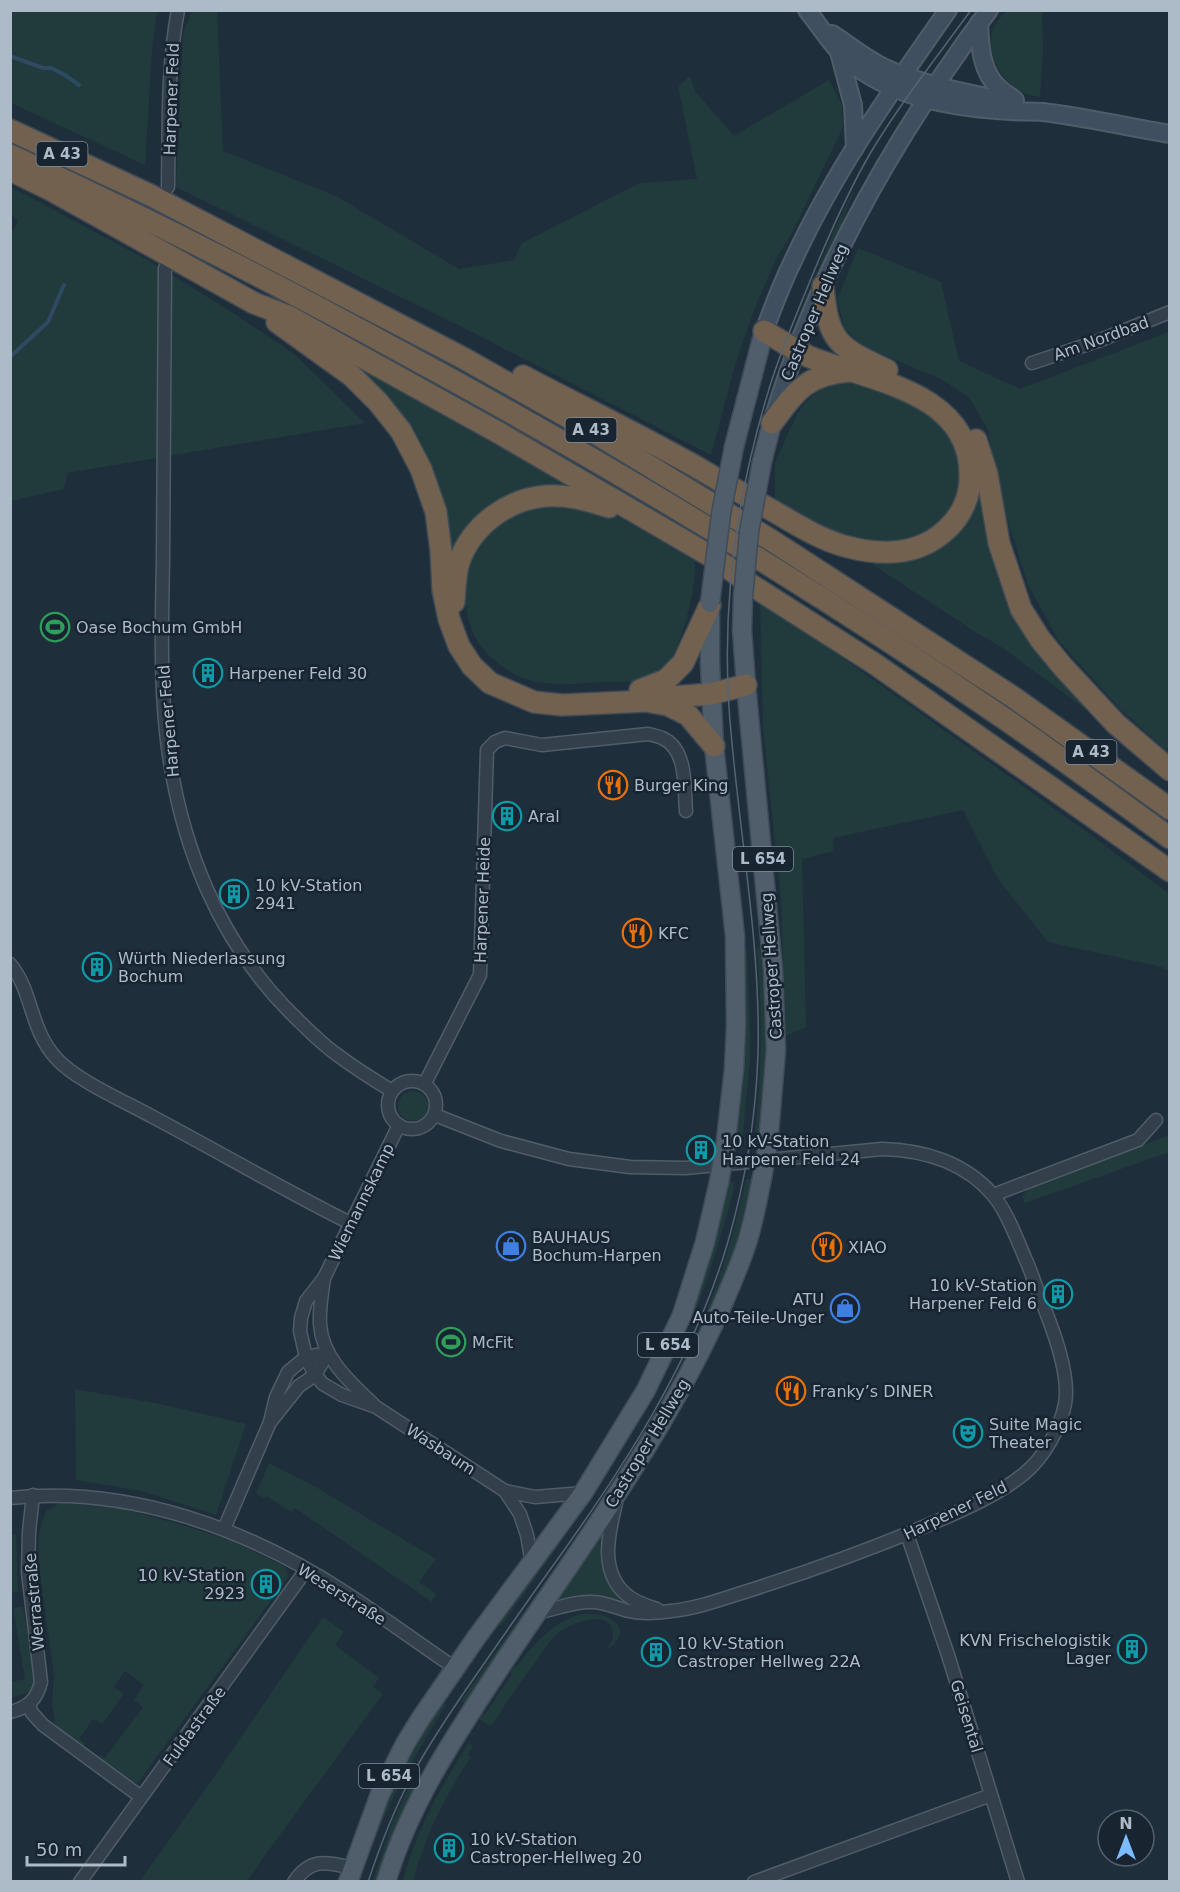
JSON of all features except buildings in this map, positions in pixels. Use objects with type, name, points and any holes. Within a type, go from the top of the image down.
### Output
[{"type":"highway","name":"A 43","points":[[10,130],[159,191],[582,425],[694,492],[1013,697],[1170,808]]},
{"type":"highway","name":"A 43","points":[[10,155],[243,268],[571,446],[857,621],[1006,720],[1170,838]]},
{"type":"highway","points":[[10,170],[51,190],[254,303],[288,316],[501,434],[710,555],[746,591]]},
{"type":"highway","points":[[159,191],[645,438],[820,538],[861,550],[894,552],[909,551],[935,541],[954,523],[965,503],[970,477],[970,462],[959,431],[938,407],[920,397],[852,370],[814,359],[798,344]]},
{"type":"highway","points":[[823,286],[825,307],[837,340],[850,352],[936,392],[963,416],[978,444],[987,474],[999,543],[1009,578],[1022,609],[1040,639],[1063,667],[1116,724],[1170,770]]},
{"type":"highway","points":[[254,303],[287,330],[352,376],[378,402],[401,431],[421,469],[436,512],[448,619],[459,646],[472,666],[490,682],[534,702],[562,705],[644,695],[666,680],[683,663],[710,604]]},
{"type":"highway","points":[[764,331],[901,377]]},
{"type":"highway","points":[[772,423],[799,389],[813,379],[835,372],[852,370]]},
{"type":"highway","points":[[746,685],[671,697],[536,692],[513,684],[495,672],[473,651],[460,625],[454,603],[455,580],[460,560],[481,527],[509,505],[548,496],[584,499],[620,511],[718,569],[746,591],[875,663],[1170,871]]},
{"type":"highway","points":[[644,695],[688,715],[714,746]]},
{"type":"main road","points":[[807,10],[839,51],[869,75],[935,85],[1021,104],[1043,112]]},
{"type":"main road","name":"Castroper Hellweg","points":[[350,1875],[380,1794],[405,1744],[455,1668],[583,1493],[646,1390],[682,1316],[705,1242],[719,1182],[735,1069],[735,936],[714,746],[710,604],[721,514],[734,447],[764,331],[792,261],[855,148],[948,10]]},
{"type":"main road","points":[[984,17],[980,42],[983,62],[998,87],[1021,104]]},
{"type":"main road","name":"Castroper Hellweg","points":[[386,1881],[402,1833],[438,1764],[536,1613],[618,1495],[668,1412],[722,1305],[745,1248],[753,1221],[768,1144],[776,1050],[774,979],[742,630],[749,532],[762,462],[772,423],[798,344],[823,286],[864,204],[925,99],[984,17]]},
{"type":"main road","points":[[819,24],[925,99],[990,109],[1043,112],[1170,134]]},
{"type":"main road","points":[[839,51],[853,105],[855,148]]},
{"type":"street","name":"Harpener Feld","points":[[159,191],[174,30],[178,10]]},
{"type":"street","name":"Harpener Feld","points":[[165,268],[162,671],[170,761],[186,835],[207,892],[222,922],[240,952],[262,981],[286,1009],[337,1056],[392,1091]]},
{"type":"street","name":"Am Nordbad","points":[[1032,363],[1098,341],[1170,312]]},
{"type":"street","name":"Harpener Heide","points":[[425,1083],[480,975],[487,750],[495,742],[505,738],[542,745],[648,734],[662,738],[672,745],[680,757],[686,811]]},
{"type":"street","points":[[10,964],[22,982],[38,1031],[57,1060],[105,1091],[350,1223]]},
{"type":"street","points":[[415,1080],[425,1083],[434,1093],[437,1104],[435,1115],[422,1128],[414,1129],[399,1125],[389,1113],[388,1104],[392,1091],[404,1082],[415,1080]]},
{"type":"street","name":"Harpener Feld","points":[[435,1115],[501,1142],[569,1159],[630,1167],[686,1168],[882,1149],[899,1149],[938,1158],[957,1166],[993,1195],[1027,1261],[1060,1354],[1065,1403],[1057,1427],[1043,1453],[1027,1472],[1003,1489],[954,1514],[802,1574],[694,1608],[663,1612],[631,1612],[603,1603],[590,1602],[576,1603],[536,1613]]},
{"type":"street","points":[[993,1195],[1138,1140],[1156,1120]]},
{"type":"street","name":"Wiemannskamp","points":[[306,1357],[300,1331],[306,1301],[324,1278],[399,1125]]},
{"type":"street","name":"Wiemannskamp","points":[[324,1278],[320,1322],[321,1335],[328,1353]]},
{"type":"street","points":[[224,1529],[270,1422],[276,1397],[288,1372],[306,1357],[328,1353]]},
{"type":"street","points":[[270,1422],[299,1386],[315,1375],[328,1353]]},
{"type":"street","name":"Wasbaum","points":[[328,1353],[350,1382],[376,1407],[505,1491],[535,1497],[583,1493]]},
{"type":"street","name":"Wasbaum","points":[[306,1357],[315,1375],[323,1384],[342,1395],[376,1407]]},
{"type":"street","name":"Wasbaum","points":[[505,1491],[520,1514],[527,1535],[532,1564]]},
{"type":"street","name":"Weserstraße","points":[[10,1498],[33,1495],[70,1495],[113,1500],[159,1510],[224,1529],[274,1552],[344,1592],[455,1668]]},
{"type":"street","name":"Werrastraße","points":[[28,1705],[35,1698],[41,1682],[28,1572],[33,1495]]},
{"type":"street","points":[[618,1495],[607,1549],[610,1572],[617,1585],[631,1598],[663,1612]]},
{"type":"street","name":"Geisental","points":[[908,1534],[1018,1881]]},
{"type":"street","name":"Fuldastraße","points":[[80,1881],[306,1570]]},
{"type":"street","points":[[10,1712],[28,1705],[43,1725],[141,1797]]},
{"type":"street","points":[[754,1881],[992,1795]]},
{"type":"street","name":"Castroper Hellweg","points":[[294,1881],[299,1874],[312,1865],[325,1862],[350,1875]]},
{"type":"green space","points":[[11,10],[157,11],[152,50],[145,165],[11,103]]},
{"type":"green space","points":[[192,11],[217,11],[223,151],[336,196],[459,269],[514,260],[522,243],[640,183],[697,179],[678,86],[690,76],[695,91],[734,136],[829,80],[842,105],[843,127],[793,231],[776,259],[755,307],[735,365],[711,455],[466,329],[176,187],[183,34]]},
{"type":"green space","points":[[1006,11],[1045,11],[1042,14],[1043,51],[1040,97],[1023,93],[1011,85],[996,64],[991,38],[995,25]]},
{"type":"green space","points":[[856,185],[840,228],[796,322],[834,231]]},
{"type":"green space","points":[[11,187],[153,263],[293,353],[365,423],[67,473],[64,489],[11,501],[10,236],[18,221],[11,213]]},
{"type":"green space","points":[[858,248],[941,282],[959,361],[1020,389],[1169,332],[1169,753],[1119,708],[1059,641],[1028,585],[999,493],[988,430],[969,397],[941,379],[865,347],[845,329],[837,300]]},
{"type":"green space","points":[[336,353],[582,491],[520,495],[452,575],[445,509]]},
{"type":"green space","points":[[850,380],[898,398],[932,416],[940,423],[953,443],[959,463],[959,484],[953,504],[942,521],[927,535],[907,543],[868,542],[826,528],[775,498],[775,463],[797,414],[804,404],[823,387],[820,381]]},
{"type":"green space","points":[[976,469],[994,564],[1005,597],[1017,617],[1091,709],[1089,712],[1003,648],[864,559],[935,548]]},
{"type":"green space","points":[[544,506],[591,508],[621,518],[695,561],[694,584],[688,612],[671,659],[675,662],[654,679],[561,684],[532,681],[509,671],[489,656],[475,637],[467,613],[466,586],[472,560],[478,548],[498,526],[520,514]]},
{"type":"green space","points":[[760,599],[1087,832],[1169,894],[1169,971],[1162,967],[1048,942],[998,879],[963,810],[833,838],[834,851],[802,859],[806,1027],[786,1036],[781,899],[763,728]]},
{"type":"green space","points":[[760,947],[767,1067],[759,1145],[753,1146],[760,1074],[761,1025],[757,948]]},
{"type":"green space","points":[[744,950],[747,950],[750,1059],[742,1144],[739,1148],[733,1148],[742,1049]]},
{"type":"green space","points":[[413,1091],[419,1092],[427,1100],[427,1112],[419,1120],[413,1121],[407,1120],[399,1112],[398,1106],[399,1100],[407,1092]]},
{"type":"green space","points":[[1169,1135],[1169,1152],[1025,1203],[1022,1197],[1028,1189]]},
{"type":"green space","points":[[746,1179],[753,1179],[732,1258],[701,1332],[665,1401],[626,1467],[466,1705],[461,1701],[588,1521],[647,1428],[674,1380],[698,1331],[720,1275]]},
{"type":"green space","points":[[728,1181],[732,1181],[734,1188],[717,1249],[702,1294],[677,1352],[655,1393],[632,1434],[608,1473],[501,1626],[497,1623],[554,1548],[608,1471],[656,1391],[695,1305]]},
{"type":"green space","points":[[75,1389],[160,1404],[246,1424],[216,1515],[142,1491],[76,1480]]},
{"type":"green space","points":[[269,1463],[319,1489],[436,1559],[419,1582],[436,1594],[432,1602],[295,1508],[291,1512],[266,1496],[264,1498],[256,1494]]},
{"type":"green space","points":[[60,1503],[118,1508],[179,1524],[232,1541],[286,1567],[288,1577],[137,1784],[105,1764],[98,1753],[105,1758],[143,1707],[134,1700],[144,1685],[125,1671],[114,1687],[124,1694],[102,1724],[93,1719],[79,1739],[86,1744],[80,1746],[60,1732],[55,1723],[52,1703],[54,1676],[38,1559],[39,1533],[46,1511]]},
{"type":"green space","points":[[10,1535],[16,1535],[18,1591],[11,1593]]},
{"type":"green space","points":[[603,1535],[603,1569],[611,1588],[628,1605],[590,1596],[560,1601],[559,1597]]},
{"type":"green space","points":[[23,1607],[35,1681],[29,1692],[11,1698],[11,1682],[25,1679],[13,1608]]},
{"type":"green space","points":[[580,1614],[598,1614],[611,1619],[619,1627],[617,1641],[606,1650],[612,1640],[613,1632],[608,1623],[603,1620],[587,1620],[564,1629],[547,1646],[491,1726],[479,1719],[483,1713],[485,1714],[512,1674],[510,1672],[515,1665],[517,1666],[537,1642],[560,1623]]},
{"type":"green space","points":[[323,1617],[344,1632],[335,1645],[379,1678],[373,1687],[383,1694],[247,1881],[140,1881],[214,1777]]},
{"type":"green space","points":[[441,1702],[446,1705],[397,1790],[377,1834],[360,1881],[356,1882],[389,1794],[412,1747]]},
{"type":"green space","points":[[469,1743],[473,1746],[468,1754],[471,1757],[437,1817],[423,1848],[413,1881],[403,1881],[408,1862],[430,1809]]},
{"type":"green space","points":[[411,1783],[415,1785],[386,1851],[377,1881],[372,1882],[393,1821]]},
{"type":"waterway","points":[[10,56],[43,68],[51,68],[79,85]]},
{"type":"waterway","points":[[10,357],[48,322],[64,285]]},
{"type":"tram line","points":[[368,1882],[398,1803],[430,1745],[465,1691],[601,1497],[651,1417],[694,1333],[727,1245],[749,1150],[758,1054],[756,967],[733,751],[727,667],[730,586],[741,505],[749,465],[774,373],[838,215],[883,133],[971,10]]},
{"type":"place","name":"Oase Bochum GmbH","points":[[55,627]]},
{"type":"place","name":"Harpener Feld 30","points":[[208,673]]},
{"type":"place","name":"Burger King","points":[[613,785]]},
{"type":"place","name":"Aral","points":[[507,816]]},
{"type":"place","name":"10 kV-Station 2941","points":[[234,894]]},
{"type":"place","name":"KFC","points":[[637,933]]},
{"type":"place","name":"Würth Niederlassung Bochum","points":[[97,967]]},
{"type":"place","name":"10 kV-Station Harpener Feld 24","points":[[701,1150]]},
{"type":"place","name":"BAUHAUS Bochum-Harpen","points":[[511,1246]]},
{"type":"place","name":"XIAO","points":[[827,1247]]},
{"type":"place","name":"10 kV-Station Harpener Feld 6","points":[[1058,1294]]},
{"type":"place","name":"ATU Auto-Teile-Unger","points":[[845,1308]]},
{"type":"place","name":"McFit","points":[[451,1342]]},
{"type":"place","name":"Franky’s DINER","points":[[791,1391]]},
{"type":"place","name":"Suite Magic Theater","points":[[968,1433]]},
{"type":"place","name":"10 kV-Station 2923","points":[[266,1584]]},
{"type":"place","name":"KVN Frischelogistik Lager","points":[[1132,1649]]},
{"type":"place","name":"10 kV-Station Castroper Hellweg 22A","points":[[656,1652]]},
{"type":"place","name":"10 kV-Station Castroper-Hellweg 20","points":[[449,1848]]}]
